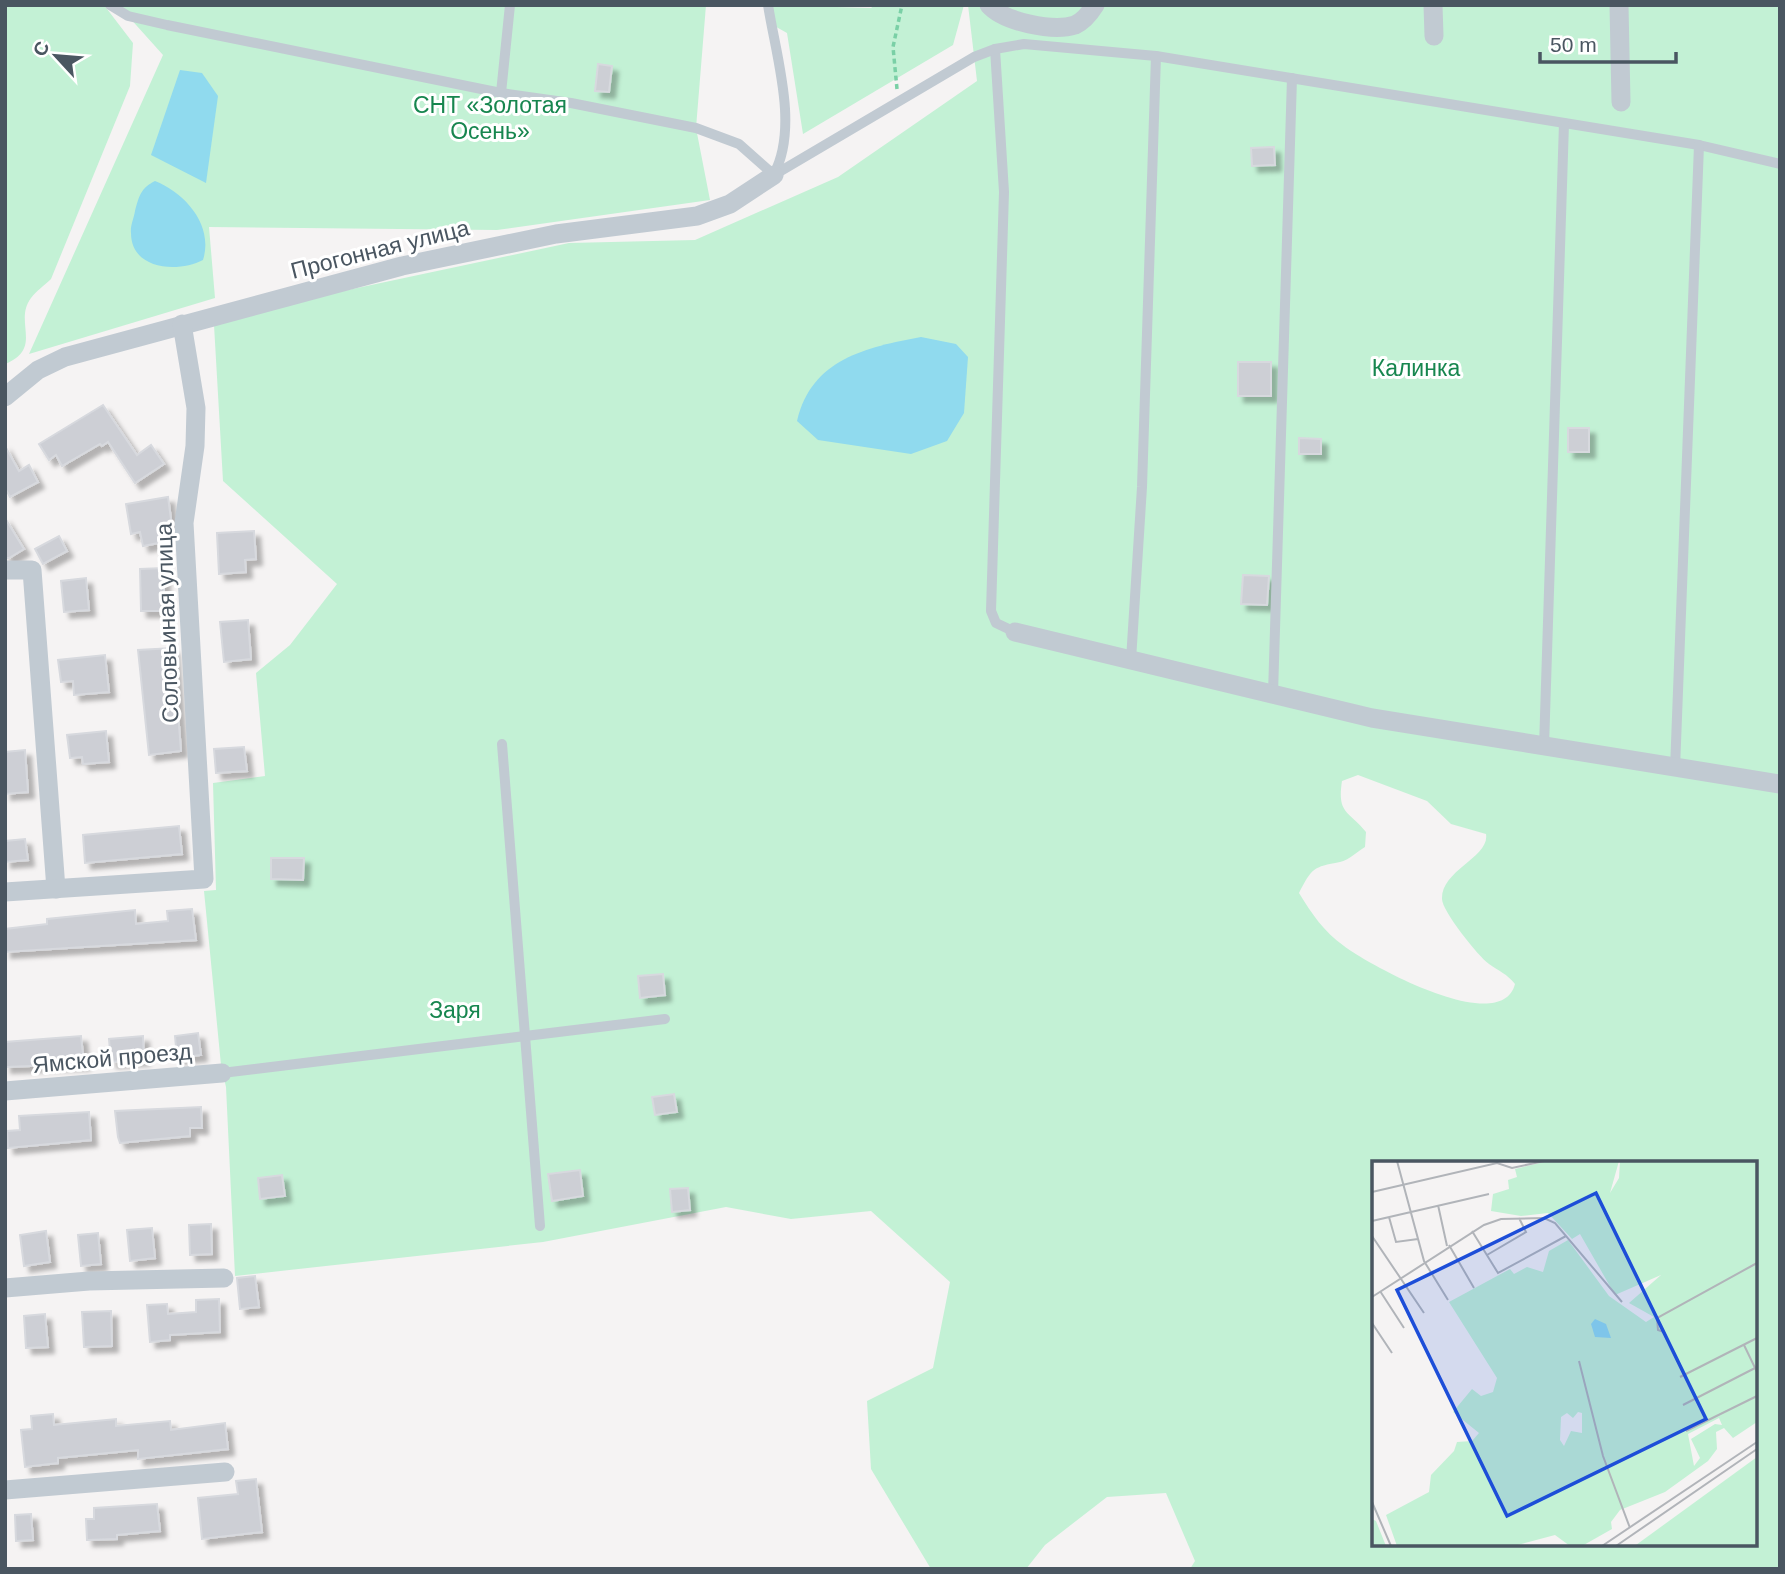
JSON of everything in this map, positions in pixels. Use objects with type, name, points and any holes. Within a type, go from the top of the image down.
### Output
[{"type":"street","points":[[989,5],[1013,21],[1064,27],[1078,24],[1095,5]]},
{"type":"street","points":[[1433,5],[1433,36]]},
{"type":"street","points":[[1619,5],[1621,102]]},
{"type":"street","name":"Прогонная улица","points":[[5,397],[38,370],[65,357],[428,260],[556,234],[697,216],[730,204],[774,174]]},
{"type":"street","name":"Соловьиная улица","points":[[56,889],[204,879],[184,523],[195,446],[196,408],[182,324]]},
{"type":"street","points":[[5,570],[32,570],[56,889],[5,892]]},
{"type":"street","points":[[1015,632],[1372,718],[1780,784]]},
{"type":"street","name":"Ямской проезд","points":[[5,1091],[222,1073]]},
{"type":"street","points":[[5,1288],[89,1281],[224,1278]]},
{"type":"street","points":[[5,1490],[225,1472]]},
{"type":"lane","points":[[110,5],[128,16],[501,93],[571,103],[696,128],[739,144],[774,174]]},
{"type":"lane","points":[[501,93],[510,5]]},
{"type":"lane","points":[[768,5],[787,123],[780,163],[774,174]]},
{"type":"lane","points":[[774,174],[974,57],[995,49],[1024,44],[1156,56],[1699,145],[1780,164]]},
{"type":"lane","points":[[995,49],[1004,192],[991,611],[996,623],[1015,632]]},
{"type":"lane","points":[[1131,660],[1142,487],[1156,56]]},
{"type":"lane","points":[[1273,694],[1292,78]]},
{"type":"lane","points":[[1544,747],[1564,123]]},
{"type":"lane","points":[[1675,769],[1699,145]]},
{"type":"lane","points":[[502,744],[540,1226]]},
{"type":"lane","points":[[222,1073],[665,1019]]},
{"type":"path","points":[[898,101],[893,47],[902,5]]},
{"type":"green space","points":[[5,5],[104,5],[133,43],[130,86],[51,279],[33,295],[26,307],[26,342],[23,350],[17,358],[5,364]]},
{"type":"green space","name":"СНТ «Золотая Осень»","points":[[110,5],[706,5],[696,128],[710,200],[497,230],[209,227],[215,298],[29,354],[163,55],[128,16]]},
{"type":"green space","points":[[768,5],[871,8],[875,5],[964,5],[953,45],[803,134],[787,33],[771,24]]},
{"type":"green space","points":[[968,5],[1780,5],[1780,1569],[1190,1569],[1195,1561],[1166,1493],[1107,1497],[1045,1545],[1026,1569],[931,1569],[871,1469],[867,1401],[933,1368],[950,1282],[871,1211],[791,1219],[726,1207],[543,1242],[235,1276],[226,1087],[221,1065],[204,891],[216,890],[213,783],[265,776],[256,673],[290,645],[337,584],[223,481],[214,325],[343,291],[569,243],[695,240],[838,177],[977,81]],"holes":[[[1358,775],[1427,801],[1451,824],[1486,834],[1481,850],[1449,880],[1442,899],[1454,923],[1477,952],[1515,984],[1505,999],[1486,1004],[1461,1001],[1405,981],[1379,968],[1344,946],[1324,929],[1299,893],[1314,870],[1347,859],[1365,847],[1366,832],[1343,806],[1342,781]]]},
{"type":"water","points":[[180,70],[202,73],[218,96],[206,183],[151,155]]},
{"type":"water","points":[[155,181],[177,193],[201,223],[205,247],[203,260],[169,267],[147,261],[139,255],[133,245],[132,225],[141,193]]},
{"type":"water","points":[[921,337],[956,344],[968,357],[964,413],[947,441],[911,454],[818,440],[797,421],[804,400],[828,370],[862,352]]},
{"type":"building","points":[[598,64],[612,66],[609,92],[595,91]]},
{"type":"building","points":[[1274,147],[1275,165],[1252,166],[1251,148]]},
{"type":"building","points":[[1238,362],[1271,362],[1271,396],[1238,396]]},
{"type":"building","points":[[103,405],[137,455],[151,445],[164,464],[135,483],[108,442],[62,466],[56,455],[49,460],[39,444]]},
{"type":"building","points":[[1568,428],[1589,428],[1589,452],[1568,452]]},
{"type":"building","points":[[1299,438],[1321,439],[1321,454],[1299,454]]},
{"type":"building","points":[[5,446],[19,471],[29,465],[38,482],[10,497],[5,488]]},
{"type":"building","points":[[168,497],[172,526],[162,528],[164,542],[143,546],[140,532],[131,534],[126,504]]},
{"type":"building","points":[[5,518],[24,549],[9,558],[5,558]]},
{"type":"building","points":[[254,531],[256,559],[245,560],[246,572],[219,574],[217,533]]},
{"type":"building","points":[[59,536],[67,551],[43,564],[35,549]]},
{"type":"building","points":[[164,568],[164,611],[141,611],[140,569]]},
{"type":"building","points":[[1243,575],[1269,576],[1267,605],[1241,604]]},
{"type":"building","points":[[86,578],[89,610],[64,612],[61,581]]},
{"type":"building","points":[[248,620],[251,659],[224,662],[220,622]]},
{"type":"building","points":[[173,648],[181,751],[149,755],[138,650]]},
{"type":"building","points":[[105,655],[109,692],[74,695],[73,681],[61,682],[58,660]]},
{"type":"building","points":[[106,731],[109,762],[83,764],[82,757],[70,758],[67,735]]},
{"type":"building","points":[[244,747],[247,771],[216,773],[214,749]]},
{"type":"building","points":[[25,750],[28,792],[5,794],[5,752]]},
{"type":"building","points":[[179,826],[182,854],[85,863],[83,835]]},
{"type":"building","points":[[25,839],[28,860],[5,862],[5,841]]},
{"type":"building","points":[[271,858],[304,858],[303,880],[271,879]]},
{"type":"building","points":[[192,909],[196,940],[5,952],[5,929],[47,924],[47,919],[135,910],[136,924],[168,921],[167,911]]},
{"type":"building","points":[[663,974],[665,995],[640,998],[638,976]]},
{"type":"building","points":[[198,1033],[201,1055],[177,1058],[175,1036]]},
{"type":"building","points":[[81,1036],[84,1064],[5,1067],[5,1042]]},
{"type":"building","points":[[143,1036],[144,1059],[111,1062],[109,1039]]},
{"type":"building","points":[[674,1094],[677,1112],[655,1115],[652,1097]]},
{"type":"building","points":[[201,1107],[202,1128],[190,1128],[190,1136],[120,1143],[115,1111]]},
{"type":"building","points":[[89,1112],[91,1140],[8,1148],[7,1131],[20,1130],[19,1116]]},
{"type":"building","points":[[580,1170],[583,1196],[552,1201],[548,1174]]},
{"type":"building","points":[[282,1175],[285,1196],[260,1199],[258,1178]]},
{"type":"building","points":[[688,1188],[690,1210],[672,1212],[670,1189]]},
{"type":"building","points":[[211,1224],[212,1254],[190,1255],[189,1225]]},
{"type":"building","points":[[152,1228],[155,1258],[130,1261],[127,1230]]},
{"type":"building","points":[[46,1231],[50,1262],[24,1266],[20,1235]]},
{"type":"building","points":[[98,1233],[101,1264],[81,1266],[78,1235]]},
{"type":"building","points":[[255,1276],[259,1307],[240,1309],[237,1278]]},
{"type":"building","points":[[219,1299],[220,1332],[170,1335],[170,1340],[150,1342],[147,1305],[167,1304],[168,1314],[196,1312],[196,1300]]},
{"type":"building","points":[[111,1311],[112,1346],[84,1347],[82,1312]]},
{"type":"building","points":[[45,1314],[48,1347],[26,1348],[24,1316]]},
{"type":"building","points":[[53,1414],[54,1425],[116,1419],[116,1426],[170,1421],[171,1430],[225,1423],[228,1449],[138,1459],[138,1450],[58,1458],[58,1463],[25,1467],[21,1430],[32,1429],[31,1416]]},
{"type":"building","points":[[256,1479],[262,1532],[202,1539],[198,1498],[238,1494],[236,1481]]},
{"type":"building","points":[[157,1504],[160,1531],[117,1535],[117,1539],[87,1540],[86,1519],[94,1519],[94,1508]]},
{"type":"building","points":[[31,1514],[33,1540],[16,1541],[15,1515]]},
{"type":"park label","name":"Калинка","points":[[1416,368]]},
{"type":"park label","name":"Заря","points":[[455,1010]]}]
